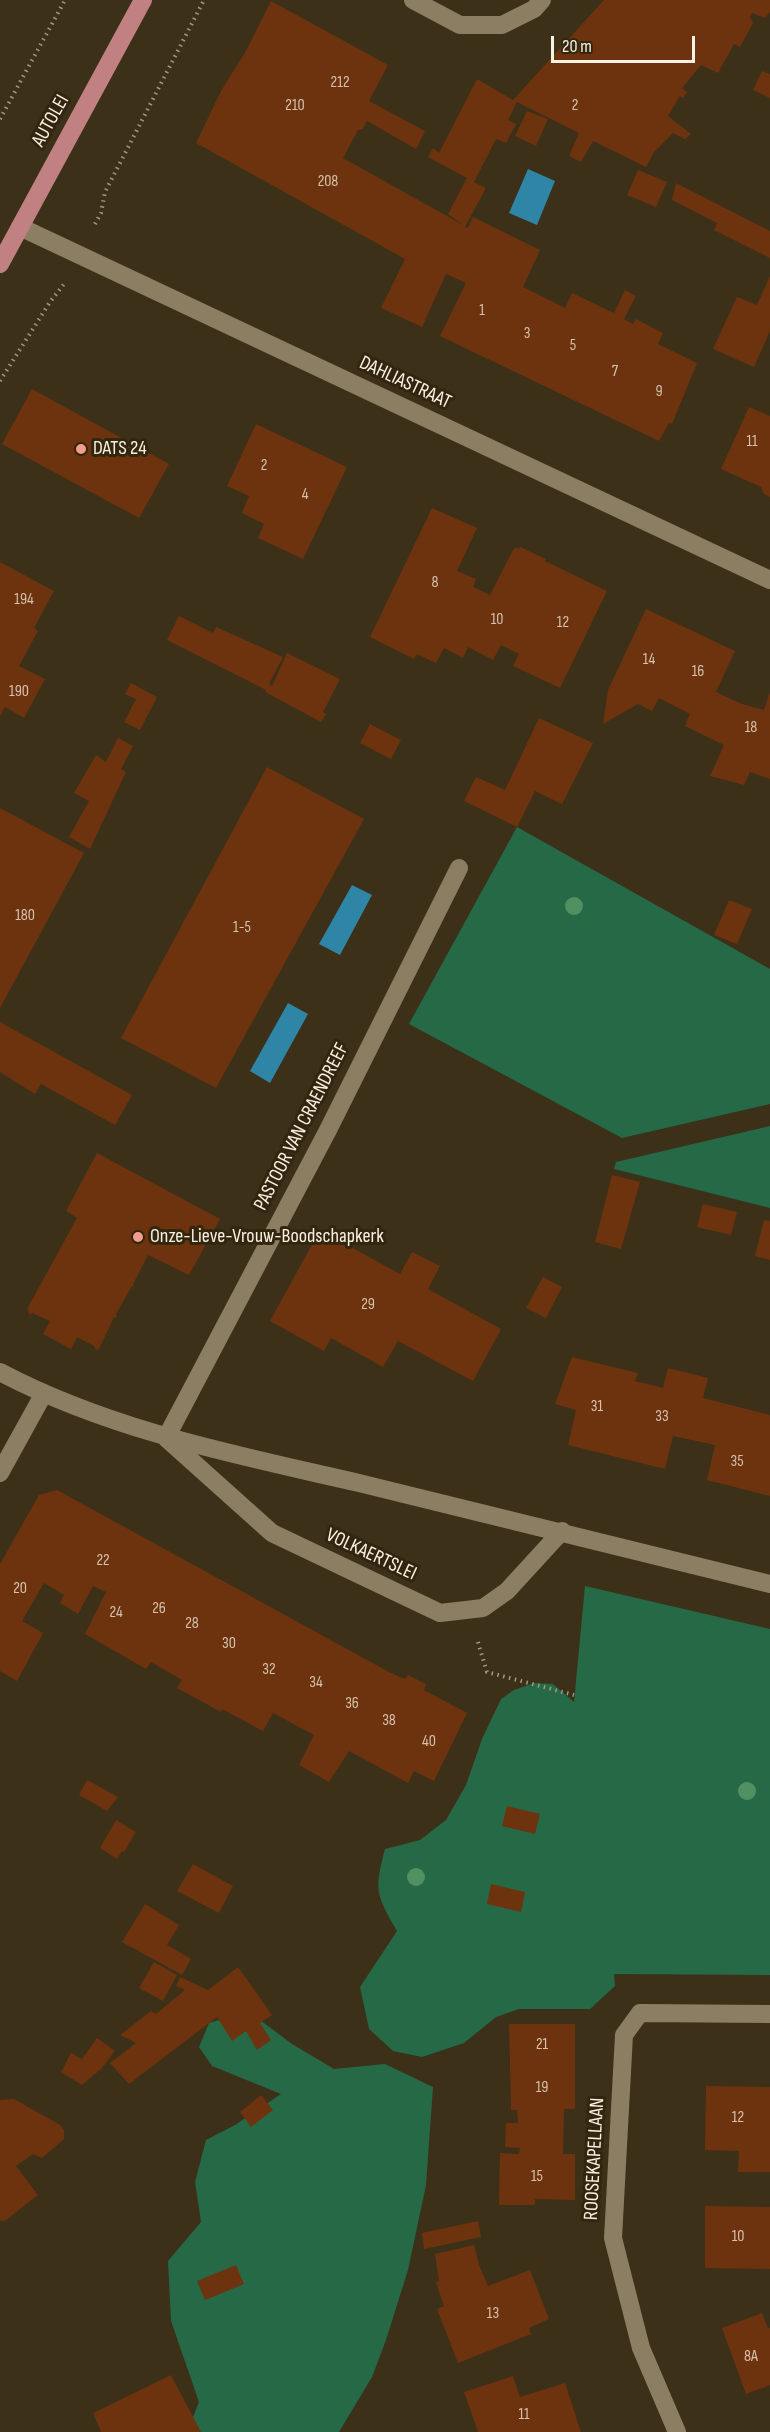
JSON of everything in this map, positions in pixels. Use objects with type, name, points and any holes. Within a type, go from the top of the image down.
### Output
[{"type":"main road","name":"AUTOLEI","points":[[0,264],[143,0]]},
{"type":"street","points":[[413,0],[460,25],[502,25],[534,9],[542,0]]},
{"type":"street","name":"DAHLIASTRAAT","points":[[20,227],[770,579]]},
{"type":"street","name":"PASTOOR VAN CRAENDREEF","points":[[166,1438],[328,1130],[459,868]]},
{"type":"street","name":"VOLKAERTSLEI","points":[[0,1372],[43,1395],[166,1438],[562,1531],[770,1584]]},
{"type":"street","points":[[0,1473],[43,1395]]},
{"type":"street","name":"VOLKAERTSLEI","points":[[166,1438],[272,1533],[440,1613],[483,1608],[507,1590],[562,1531]]},
{"type":"street","name":"ROOSEKAPELLAAN","points":[[677,2432],[641,2348],[613,2238],[624,2035],[640,2013],[770,2014]]},
{"type":"path","points":[[0,119],[65,0]]},
{"type":"path","points":[[0,381],[64,284],[101,213],[105,192],[204,0]]},
{"type":"path","points":[[470,1610],[486,1672],[574,1695]]},
{"type":"green space","points":[[517,827],[770,969],[770,1104],[622,1138],[409,1024]]},
{"type":"green space","points":[[770,1126],[770,1208],[614,1169],[616,1162]]},
{"type":"green space","points":[[585,1586],[770,1629],[770,1975],[614,1974],[615,1986],[590,2009],[519,2009],[496,2017],[464,2043],[422,2057],[393,2051],[369,2029],[360,1987],[397,1931],[379,1892],[379,1874],[385,1849],[420,1840],[446,1820],[466,1785],[482,1739],[501,1699],[514,1690],[534,1683],[553,1684],[574,1702]]},
{"type":"green space","points":[[248,2011],[292,2044],[334,2069],[385,2064],[433,2087],[426,2185],[408,2270],[372,2377],[339,2432],[187,2432],[199,2402],[171,2321],[168,2261],[201,2222],[195,2182],[206,2140],[235,2125],[281,2094],[212,2066],[199,2047],[209,2023]]},
{"type":"water","points":[[528,169],[555,181],[537,225],[509,213]]},
{"type":"water","points":[[352,885],[372,895],[340,955],[319,944]]},
{"type":"water","points":[[288,1003],[308,1014],[270,1083],[250,1071]]},
{"type":"building","points":[[604,0],[770,0],[770,12],[765,18],[752,13],[750,17],[753,23],[740,47],[734,44],[718,73],[701,65],[682,88],[687,92],[683,98],[680,96],[668,116],[691,134],[685,139],[673,133],[654,152],[646,167],[593,141],[581,162],[569,156],[579,133],[517,102],[508,120],[516,124],[506,143],[496,139],[474,182],[486,188],[465,227],[468,228],[473,217],[540,250],[523,287],[565,308],[572,293],[614,313],[625,290],[636,296],[624,319],[633,324],[636,319],[663,333],[658,344],[697,363],[672,424],[669,423],[659,441],[440,336],[466,283],[446,274],[422,327],[381,308],[405,259],[196,143],[221,91],[246,51],[271,1],[388,65],[369,101],[425,131],[416,149],[367,121],[363,129],[358,130],[343,158],[463,225],[448,214],[467,178],[428,157],[433,148],[439,153],[477,79],[513,100]]},
{"type":"building","points":[[762,71],[770,74],[770,98],[753,90]]},
{"type":"building","points":[[527,111],[548,119],[536,146],[515,136]]},
{"type":"building","points":[[638,170],[667,182],[656,207],[627,195]]},
{"type":"building","points":[[676,183],[770,231],[770,258],[714,230],[717,223],[672,200]]},
{"type":"building","points":[[770,276],[770,331],[754,367],[713,349],[737,297],[757,305]]},
{"type":"building","points":[[32,389],[169,464],[139,518],[2,444]]},
{"type":"building","points":[[749,407],[770,416],[770,497],[764,494],[761,487],[721,469]]},
{"type":"building","points":[[256,424],[347,467],[303,559],[258,538],[264,524],[242,513],[249,496],[227,486]]},
{"type":"building","points":[[432,508],[477,528],[457,571],[476,579],[473,587],[490,595],[513,550],[520,547],[607,591],[560,688],[513,666],[519,654],[501,645],[493,660],[468,647],[463,658],[444,648],[436,663],[417,654],[414,659],[370,637]]},
{"type":"building","points":[[0,562],[54,591],[34,628],[38,631],[19,666],[45,679],[24,718],[5,707],[0,716]]},
{"type":"building","points":[[646,609],[735,651],[716,692],[742,704],[764,710],[770,692],[770,779],[750,772],[744,785],[710,776],[724,745],[685,726],[690,714],[659,698],[652,711],[638,704],[603,724],[608,690]]},
{"type":"building","points":[[179,616],[213,633],[216,627],[283,657],[269,684],[272,686],[287,653],[340,679],[323,712],[326,714],[321,722],[265,692],[266,690],[167,640]]},
{"type":"building","points":[[131,683],[157,697],[140,730],[124,722],[136,699],[125,694]]},
{"type":"building","points":[[539,718],[593,743],[562,804],[535,791],[517,827],[464,801],[476,777],[505,790]]},
{"type":"building","points":[[370,724],[401,740],[391,759],[360,743]]},
{"type":"building","points":[[118,738],[133,746],[121,769],[126,772],[90,849],[69,837],[89,801],[74,793],[96,755],[106,762]]},
{"type":"building","points":[[267,767],[364,819],[216,1088],[121,1038]]},
{"type":"building","points":[[0,808],[84,853],[0,1008]]},
{"type":"building","points":[[729,900],[752,909],[737,944],[714,935]]},
{"type":"building","points":[[0,1022],[132,1095],[115,1125],[41,1084],[35,1094],[0,1072]]},
{"type":"building","name":"Onze-Lieve-Vrouw-Boodschapkerk","points":[[97,1153],[220,1219],[189,1275],[148,1255],[133,1284],[134,1287],[132,1286],[116,1314],[117,1318],[114,1317],[99,1349],[96,1350],[94,1346],[77,1337],[71,1349],[43,1334],[50,1321],[32,1313],[31,1315],[27,1309],[77,1218],[66,1211]]},
{"type":"building","points":[[612,1175],[640,1182],[621,1249],[595,1242]]},
{"type":"building","points":[[703,1204],[737,1212],[731,1235],[697,1227]]},
{"type":"building","points":[[764,1220],[770,1221],[770,1260],[755,1256]]},
{"type":"building","points":[[320,1230],[400,1274],[412,1252],[440,1266],[428,1289],[501,1329],[473,1381],[398,1341],[383,1367],[331,1338],[324,1351],[270,1321]]},
{"type":"building","points":[[543,1277],[562,1287],[546,1318],[526,1308]]},
{"type":"building","points":[[572,1357],[638,1373],[635,1381],[663,1388],[668,1368],[708,1378],[703,1398],[770,1415],[770,1496],[707,1480],[715,1445],[673,1436],[665,1469],[568,1445],[576,1410],[555,1404]]},
{"type":"building","points":[[57,1490],[389,1672],[405,1679],[408,1675],[426,1684],[424,1690],[467,1713],[434,1781],[414,1771],[408,1783],[349,1751],[329,1782],[299,1765],[314,1735],[273,1713],[263,1731],[177,1688],[182,1680],[151,1662],[146,1669],[85,1634],[106,1592],[93,1586],[78,1614],[60,1603],[64,1595],[44,1583],[22,1621],[43,1633],[17,1681],[0,1671],[0,1564],[39,1495]]},
{"type":"building","points":[[87,1780],[118,1797],[107,1811],[79,1795]]},
{"type":"building","points":[[507,1806],[540,1814],[535,1834],[502,1826]]},
{"type":"building","points":[[116,1820],[136,1832],[117,1859],[100,1848]]},
{"type":"building","points":[[193,1864],[233,1886],[219,1913],[177,1891]]},
{"type":"building","points":[[491,1884],[525,1892],[521,1912],[487,1904]]},
{"type":"building","points":[[145,1904],[179,1925],[167,1945],[191,1959],[182,1975],[122,1942]]},
{"type":"building","points":[[154,1962],[177,1975],[163,2001],[139,1988]]},
{"type":"building","points":[[238,1967],[272,2015],[260,2023],[271,2040],[257,2050],[246,2031],[232,2041],[217,2017],[129,2084],[110,2063],[136,2043],[120,2035],[151,2011],[156,2014],[185,1990],[176,1986],[180,1977],[208,1990]]},
{"type":"building","points":[[509,2024],[575,2024],[575,2109],[564,2109],[563,2154],[575,2154],[575,2200],[535,2199],[535,2205],[499,2205],[500,2153],[519,2154],[520,2148],[505,2147],[506,2123],[518,2123],[517,2110],[511,2110]]},
{"type":"building","points":[[97,2038],[115,2051],[101,2069],[82,2085],[61,2072],[71,2053],[82,2059]]},
{"type":"building","points":[[706,2086],[770,2087],[770,2172],[738,2172],[739,2151],[705,2150]]},
{"type":"building","points":[[261,2095],[273,2110],[251,2127],[240,2112]]},
{"type":"building","points":[[14,2099],[60,2125],[64,2130],[64,2139],[42,2158],[33,2154],[16,2166],[38,2195],[6,2220],[0,2221],[0,2100]]},
{"type":"building","points":[[705,2206],[770,2207],[770,2269],[705,2268]]},
{"type":"building","points":[[478,2221],[481,2237],[424,2249],[422,2233]]},
{"type":"building","points":[[474,2245],[488,2286],[530,2270],[549,2319],[529,2328],[531,2334],[458,2363],[437,2309],[444,2306],[436,2282],[439,2281],[435,2254]]},
{"type":"building","points":[[236,2265],[244,2284],[205,2300],[197,2281]]},
{"type":"building","points":[[762,2313],[770,2328],[770,2385],[746,2394],[722,2328]]},
{"type":"building","points":[[171,2375],[201,2432],[101,2432],[93,2413]]},
{"type":"building","points":[[513,2376],[520,2397],[565,2383],[581,2432],[478,2432],[464,2392]]},
{"type":"place","name":"DATS 24","points":[[81,449]]},
{"type":"place","name":"Onze-Lieve-Vrouw-Boodschapkerk","points":[[138,1237]]}]
